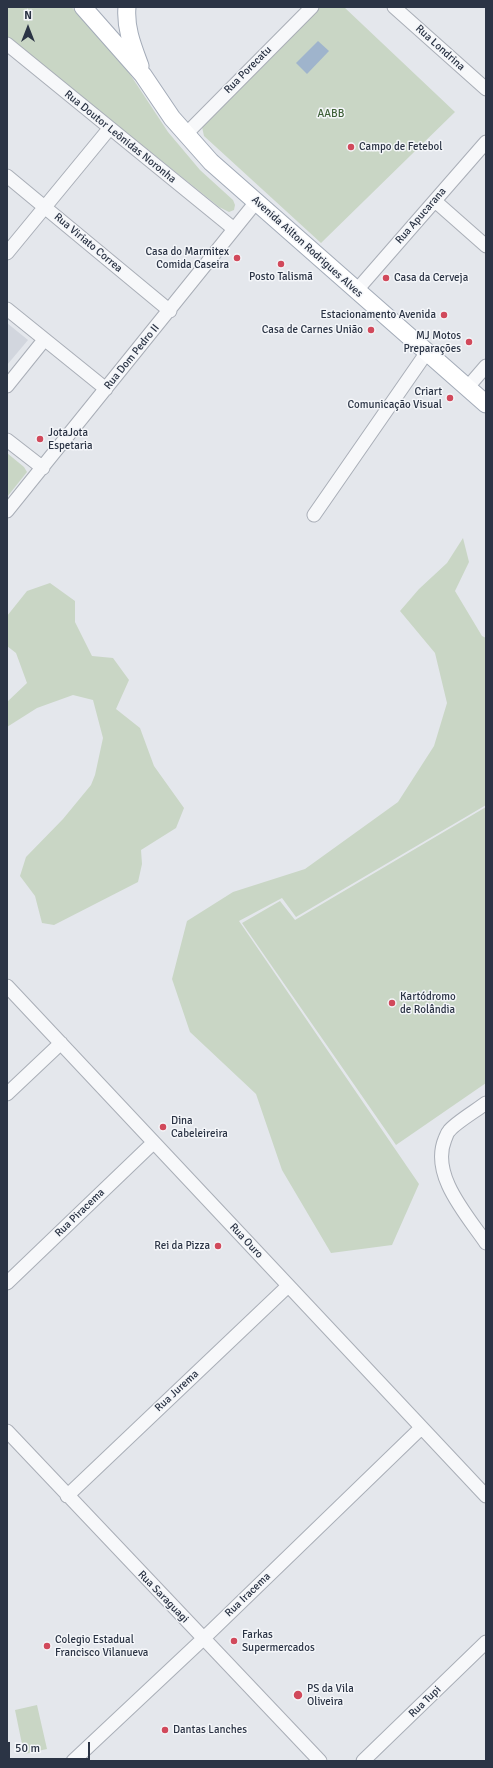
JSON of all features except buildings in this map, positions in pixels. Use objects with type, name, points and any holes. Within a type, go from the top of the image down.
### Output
[{"type":"main road","points":[[83,7],[143,75]]},
{"type":"main road","points":[[127,7],[129,34],[143,75]]},
{"type":"main road","name":"Avenida Ailton Rodrigues Alves","points":[[143,75],[162,105],[211,162],[486,404]]},
{"type":"street","name":"Rua Porecatu","points":[[186,134],[312,7]]},
{"type":"street","name":"Rua Londrina","points":[[394,7],[486,89]]},
{"type":"street","name":"Rua Doutor Leônidas Noronha","points":[[7,44],[109,129],[234,229]]},
{"type":"street","points":[[7,253],[109,129]]},
{"type":"street","name":"Rua Apucarana","points":[[356,291],[486,142]]},
{"type":"street","name":"Rua Viriato Correa","points":[[7,176],[170,311]]},
{"type":"street","points":[[435,201],[486,246]]},
{"type":"street","name":"Rua Dom Pedro II","points":[[7,511],[170,311],[256,202]]},
{"type":"street","points":[[7,309],[106,389]]},
{"type":"street","points":[[7,386],[44,340]]},
{"type":"street","points":[[314,514],[427,352]]},
{"type":"street","points":[[467,388],[486,366]]},
{"type":"street","points":[[7,440],[43,468]]},
{"type":"street","name":"Rua Ouro","points":[[7,986],[486,1496]]},
{"type":"street","points":[[7,1094],[61,1043]]},
{"type":"street","points":[[486,1103],[449,1131],[444,1143],[442,1154],[446,1180],[486,1243]]},
{"type":"street","name":"Rua Piracema","points":[[7,1283],[153,1143]]},
{"type":"street","name":"Rua Jurema","points":[[67,1496],[288,1286]]},
{"type":"street","name":"Rua Iracema","points":[[73,1761],[203,1639],[421,1428]]},
{"type":"street","name":"Rua Saraguagi","points":[[7,1431],[320,1761]]},
{"type":"street","name":"Rua Tupi","points":[[363,1761],[486,1642]]},
{"type":"shaded area","points":[[7,323],[28,340],[7,365]]},
{"type":"green space","points":[[7,7],[71,7],[89,22],[118,56],[168,132],[200,170],[233,200],[235,205],[234,210],[229,212],[219,207],[7,36]]},
{"type":"green space","name":"AABB","points":[[315,7],[344,7],[455,112],[321,243],[204,136],[202,127]]},
{"type":"green space","points":[[7,453],[24,467],[27,472],[7,497]]},
{"type":"green space","points":[[463,538],[469,562],[455,591],[482,636],[486,638],[486,805],[296,917],[282,898],[239,921],[419,1184],[392,1245],[331,1253],[282,1170],[256,1094],[190,1032],[172,979],[187,921],[233,892],[305,869],[398,802],[434,746],[447,703],[435,653],[400,611],[419,589],[447,563]]},
{"type":"green space","points":[[50,583],[75,601],[75,622],[92,656],[113,658],[129,680],[116,709],[140,728],[154,766],[184,808],[176,828],[141,850],[142,864],[138,882],[54,925],[42,923],[35,896],[20,876],[26,857],[63,819],[91,785],[95,775],[103,738],[93,700],[73,695],[37,708],[7,727],[7,702],[27,683],[16,653],[7,646],[7,616],[27,591]]},
{"type":"green space","name":"Kartódromo de Rolândia","points":[[486,807],[486,1083],[396,1145],[242,923],[280,901],[295,920]]},
{"type":"green space","points":[[37,1705],[47,1749],[24,1754],[15,1710]]},
{"type":"water","points":[[318,41],[329,51],[307,74],[296,63]]},
{"type":"place","name":"Campo de Fetebol","points":[[351,147]]},
{"type":"place","name":"Casa do Marmitex Comida Caseira","points":[[237,258]]},
{"type":"place","name":"Posto Talismã","points":[[281,264]]},
{"type":"place","name":"Casa da Cerveja","points":[[386,278]]},
{"type":"place","name":"Estacionamento Avenida","points":[[444,315]]},
{"type":"place","name":"Casa de Carnes União","points":[[371,330]]},
{"type":"place","name":"MJ Motos Preparações","points":[[469,342]]},
{"type":"place","name":"Criart Comunicação Visual","points":[[450,398]]},
{"type":"place","name":"JotaJota Espetaria","points":[[40,439]]},
{"type":"place","name":"Kartódromo de Rolândia","points":[[392,1003]]},
{"type":"place","name":"Dina Cabeleireira","points":[[163,1127]]},
{"type":"place","name":"Rei da Pizza","points":[[218,1246]]},
{"type":"place","name":"Farkas Supermercados","points":[[234,1641]]},
{"type":"place","name":"Colegio Estadual Francisco Vilanueva","points":[[47,1646]]},
{"type":"place","name":"PS da Vila Oliveira","points":[[298,1695]]},
{"type":"place","name":"Dantas Lanches","points":[[165,1730]]}]
